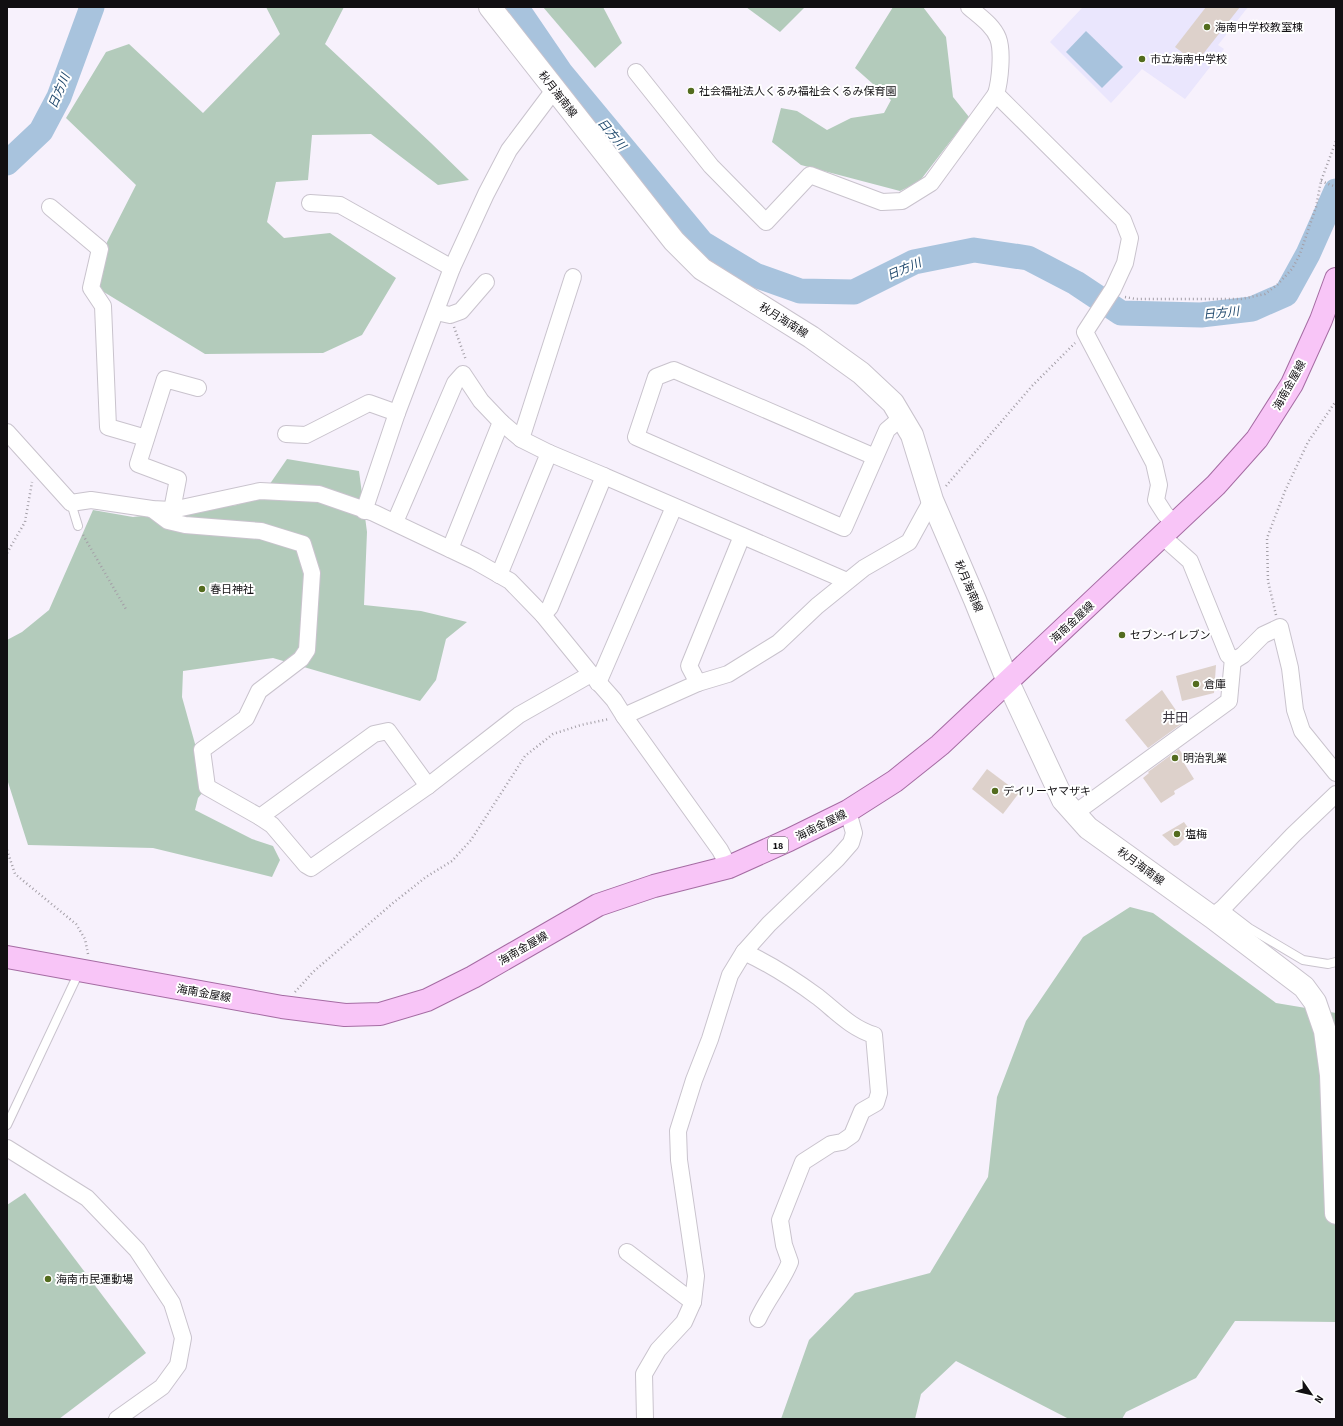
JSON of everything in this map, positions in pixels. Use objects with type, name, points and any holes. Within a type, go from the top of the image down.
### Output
[{"type":"main road","name":"秋月海南線","points":[[490,7],[554,90],[674,240],[702,269],[811,337],[861,373],[893,403],[912,435],[932,500],[1008,682],[1063,800],[1088,828],[1217,912],[1304,988],[1315,1002],[1325,1031],[1331,1075],[1336,1213]]},
{"type":"main road","name":"海南金屋線","points":[[7,957],[282,1007],[345,1015],[380,1014],[427,1000],[473,977],[598,905],[654,886],[729,867],[848,811],[895,781],[940,745],[1169,531],[1216,485],[1258,439],[1292,384],[1321,320],[1336,279]]},
{"type":"street","points":[[636,72],[711,166],[766,222],[810,175],[882,202],[902,201],[931,183],[996,94],[1001,78],[999,39],[989,24],[969,7]]},
{"type":"street","points":[[364,510],[397,413],[443,314],[452,268],[486,194],[510,150],[554,90]]},
{"type":"street","points":[[996,94],[1123,220],[1130,238],[1125,263],[1111,292],[1085,332],[1154,463],[1159,485],[1156,500],[1165,514],[1169,531],[1190,561],[1228,655],[1235,660],[1244,655],[1263,635],[1280,627],[1290,668],[1295,710],[1302,731],[1336,773]]},
{"type":"street","points":[[310,203],[340,205],[452,268]]},
{"type":"street","points":[[50,207],[100,249],[91,288],[103,306],[108,427],[146,438]]},
{"type":"street","points":[[521,438],[573,277]]},
{"type":"street","points":[[443,314],[461,310],[486,282]]},
{"type":"street","points":[[875,457],[674,370],[656,377],[636,437],[844,528],[887,430],[902,418]]},
{"type":"street","points":[[395,522],[455,383],[463,374],[481,402],[501,422],[521,438],[550,453],[847,581]]},
{"type":"street","points":[[172,510],[178,479],[138,464],[166,379],[198,388]]},
{"type":"street","points":[[286,434],[306,435],[369,403],[397,413]]},
{"type":"street","points":[[450,549],[501,422]]},
{"type":"street","points":[[7,432],[71,503],[91,500],[152,509],[172,510],[260,491],[319,494],[395,522],[510,581],[543,615],[594,678],[614,700],[720,850],[729,867]]},
{"type":"street","points":[[499,575],[550,453]]},
{"type":"street","points":[[543,615],[550,607],[604,476]]},
{"type":"street","points":[[624,716],[698,683],[728,674],[778,643],[817,606],[847,581],[864,568],[909,542],[932,500]]},
{"type":"street","points":[[152,509],[168,521],[185,525],[261,531],[303,544],[312,573],[307,650],[301,659],[259,691],[246,718],[202,750],[207,787],[272,825],[306,865],[311,868],[428,786],[519,715],[594,678],[674,506]]},
{"type":"street","points":[[698,683],[689,666],[742,536]]},
{"type":"street","points":[[1075,813],[1229,701],[1233,658]]},
{"type":"street","points":[[260,817],[374,734],[388,731],[428,786]]},
{"type":"street","points":[[1217,912],[1336,794]]},
{"type":"street","points":[[645,1419],[644,1374],[658,1350],[684,1322],[693,1302],[696,1276],[679,1160],[678,1131],[730,975],[744,952],[769,924],[837,859],[851,843],[854,833],[848,811]]},
{"type":"street","points":[[744,952],[767,963],[789,977],[818,997],[860,1031],[874,1035],[879,1093],[876,1103],[862,1111],[852,1135],[842,1142],[831,1144],[802,1162],[780,1220],[784,1245],[790,1262],[785,1275],[772,1292],[758,1319]]},
{"type":"street","points":[[7,1148],[87,1198],[137,1250],[172,1303],[183,1338],[178,1365],[162,1387],[117,1419]]},
{"type":"street","points":[[627,1252],[693,1302]]},
{"type":"lane","points":[[71,503],[78,526]]},
{"type":"lane","points":[[1217,912],[1249,928],[1303,960],[1328,964],[1336,962]]},
{"type":"lane","points":[[7,1125],[80,970]]},
{"type":"path","points":[[1111,292],[1119,296],[1136,299],[1241,298],[1265,294],[1277,285],[1292,269],[1300,254],[1316,207],[1321,182],[1336,141]]},
{"type":"path","points":[[1321,182],[1336,187]]},
{"type":"path","points":[[443,314],[467,362],[463,374]]},
{"type":"path","points":[[932,500],[956,476],[1032,386],[1085,332]]},
{"type":"path","points":[[1280,627],[1268,581],[1267,538],[1285,491],[1308,442],[1336,401]]},
{"type":"path","points":[[7,553],[25,522],[36,464]]},
{"type":"path","points":[[78,526],[127,610]]},
{"type":"path","points":[[282,1007],[313,972],[393,903],[426,877],[452,861],[471,840],[525,756],[553,734],[581,725],[624,716]]},
{"type":"path","points":[[7,850],[15,874],[76,924],[85,939],[88,953],[80,970]]},
{"type":"shaded area","name":"市立海南中学校","points":[[1081,7],[1248,7],[1218,45],[1224,49],[1185,99],[1142,69],[1111,103],[1050,42],[1082,8]]},
{"type":"green space","points":[[266,7],[344,7],[325,44],[469,180],[438,185],[371,134],[312,135],[308,180],[276,182],[267,222],[284,238],[330,233],[396,278],[362,335],[323,353],[205,354],[99,289],[107,242],[136,185],[66,118],[106,52],[129,44],[203,113],[280,34]]},
{"type":"green space","points":[[543,7],[603,7],[622,43],[595,68]]},
{"type":"green space","points":[[746,7],[805,7],[780,32]]},
{"type":"green space","points":[[893,7],[923,7],[946,37],[953,97],[969,117],[919,182],[900,191],[801,165],[772,142],[781,108],[797,111],[827,130],[851,118],[884,113],[891,100],[855,68]]},
{"type":"green space","points":[[287,459],[359,471],[367,532],[364,605],[421,611],[467,622],[446,639],[436,680],[420,701],[273,658],[183,671],[182,697],[207,787],[198,798],[195,810],[252,839],[273,846],[280,860],[272,877],[153,848],[28,845],[7,779],[7,640],[22,632],[49,610],[93,510],[133,517],[237,505],[265,491]]},
{"type":"green space","points":[[1130,907],[1153,913],[1276,1003],[1336,1013],[1336,1322],[1235,1321],[1196,1378],[1126,1412],[1122,1419],[1069,1419],[956,1361],[921,1394],[915,1419],[781,1419],[809,1340],[855,1293],[930,1273],[988,1177],[997,1097],[1026,1021],[1083,937]]},
{"type":"green space","name":"海南市民運動場","points":[[25,1193],[146,1353],[59,1419],[7,1419],[7,1205]]},
{"type":"water","points":[[1086,31],[1123,67],[1102,88],[1066,52]]},
{"type":"building","name":"海南中学校教室棟","points":[[1206,7],[1240,7],[1196,63],[1175,47]]},
{"type":"building","name":"倉庫","points":[[1216,665],[1214,693],[1182,701],[1176,676]]},
{"type":"building","points":[[1162,690],[1184,722],[1148,748],[1125,720]]},
{"type":"building","points":[[1179,749],[1187,761],[1184,763],[1194,779],[1174,791],[1175,794],[1161,803],[1143,778],[1149,773],[1148,772]]},
{"type":"building","name":"デイリーヤマザキ","points":[[987,769],[1019,793],[1003,814],[972,789]]},
{"type":"building","name":"塩梅","points":[[1184,822],[1191,832],[1178,845],[1174,846],[1162,835]]},
{"type":"waterway","name":"日方川","points":[[7,163],[41,131],[59,97],[92,7]]},
{"type":"waterway","name":"日方川","points":[[516,7],[561,73],[702,243],[755,275],[800,291],[854,292],[914,262],[974,250],[1028,258],[1076,283],[1121,313],[1201,315],[1252,309],[1286,294],[1308,254],[1336,191]]},
{"type":"place","name":"海南中学校教室棟","points":[[1207,27]]},
{"type":"place","name":"市立海南中学校","points":[[1142,59]]},
{"type":"place","name":"社会福祉法人くるみ福祉会くるみ保育園","points":[[691,91]]},
{"type":"place","name":"春日神社","points":[[202,589]]},
{"type":"place","name":"セブン-イレブン","points":[[1122,635]]},
{"type":"place","name":"倉庫","points":[[1196,684]]},
{"type":"place","name":"明治乳業","points":[[1175,758]]},
{"type":"place","name":"デイリーヤマザキ","points":[[995,791]]},
{"type":"place","name":"塩梅","points":[[1177,834]]},
{"type":"place","name":"海南市民運動場","points":[[48,1279]]},
{"type":"district","name":"井田","points":[[1175,717]]}]
